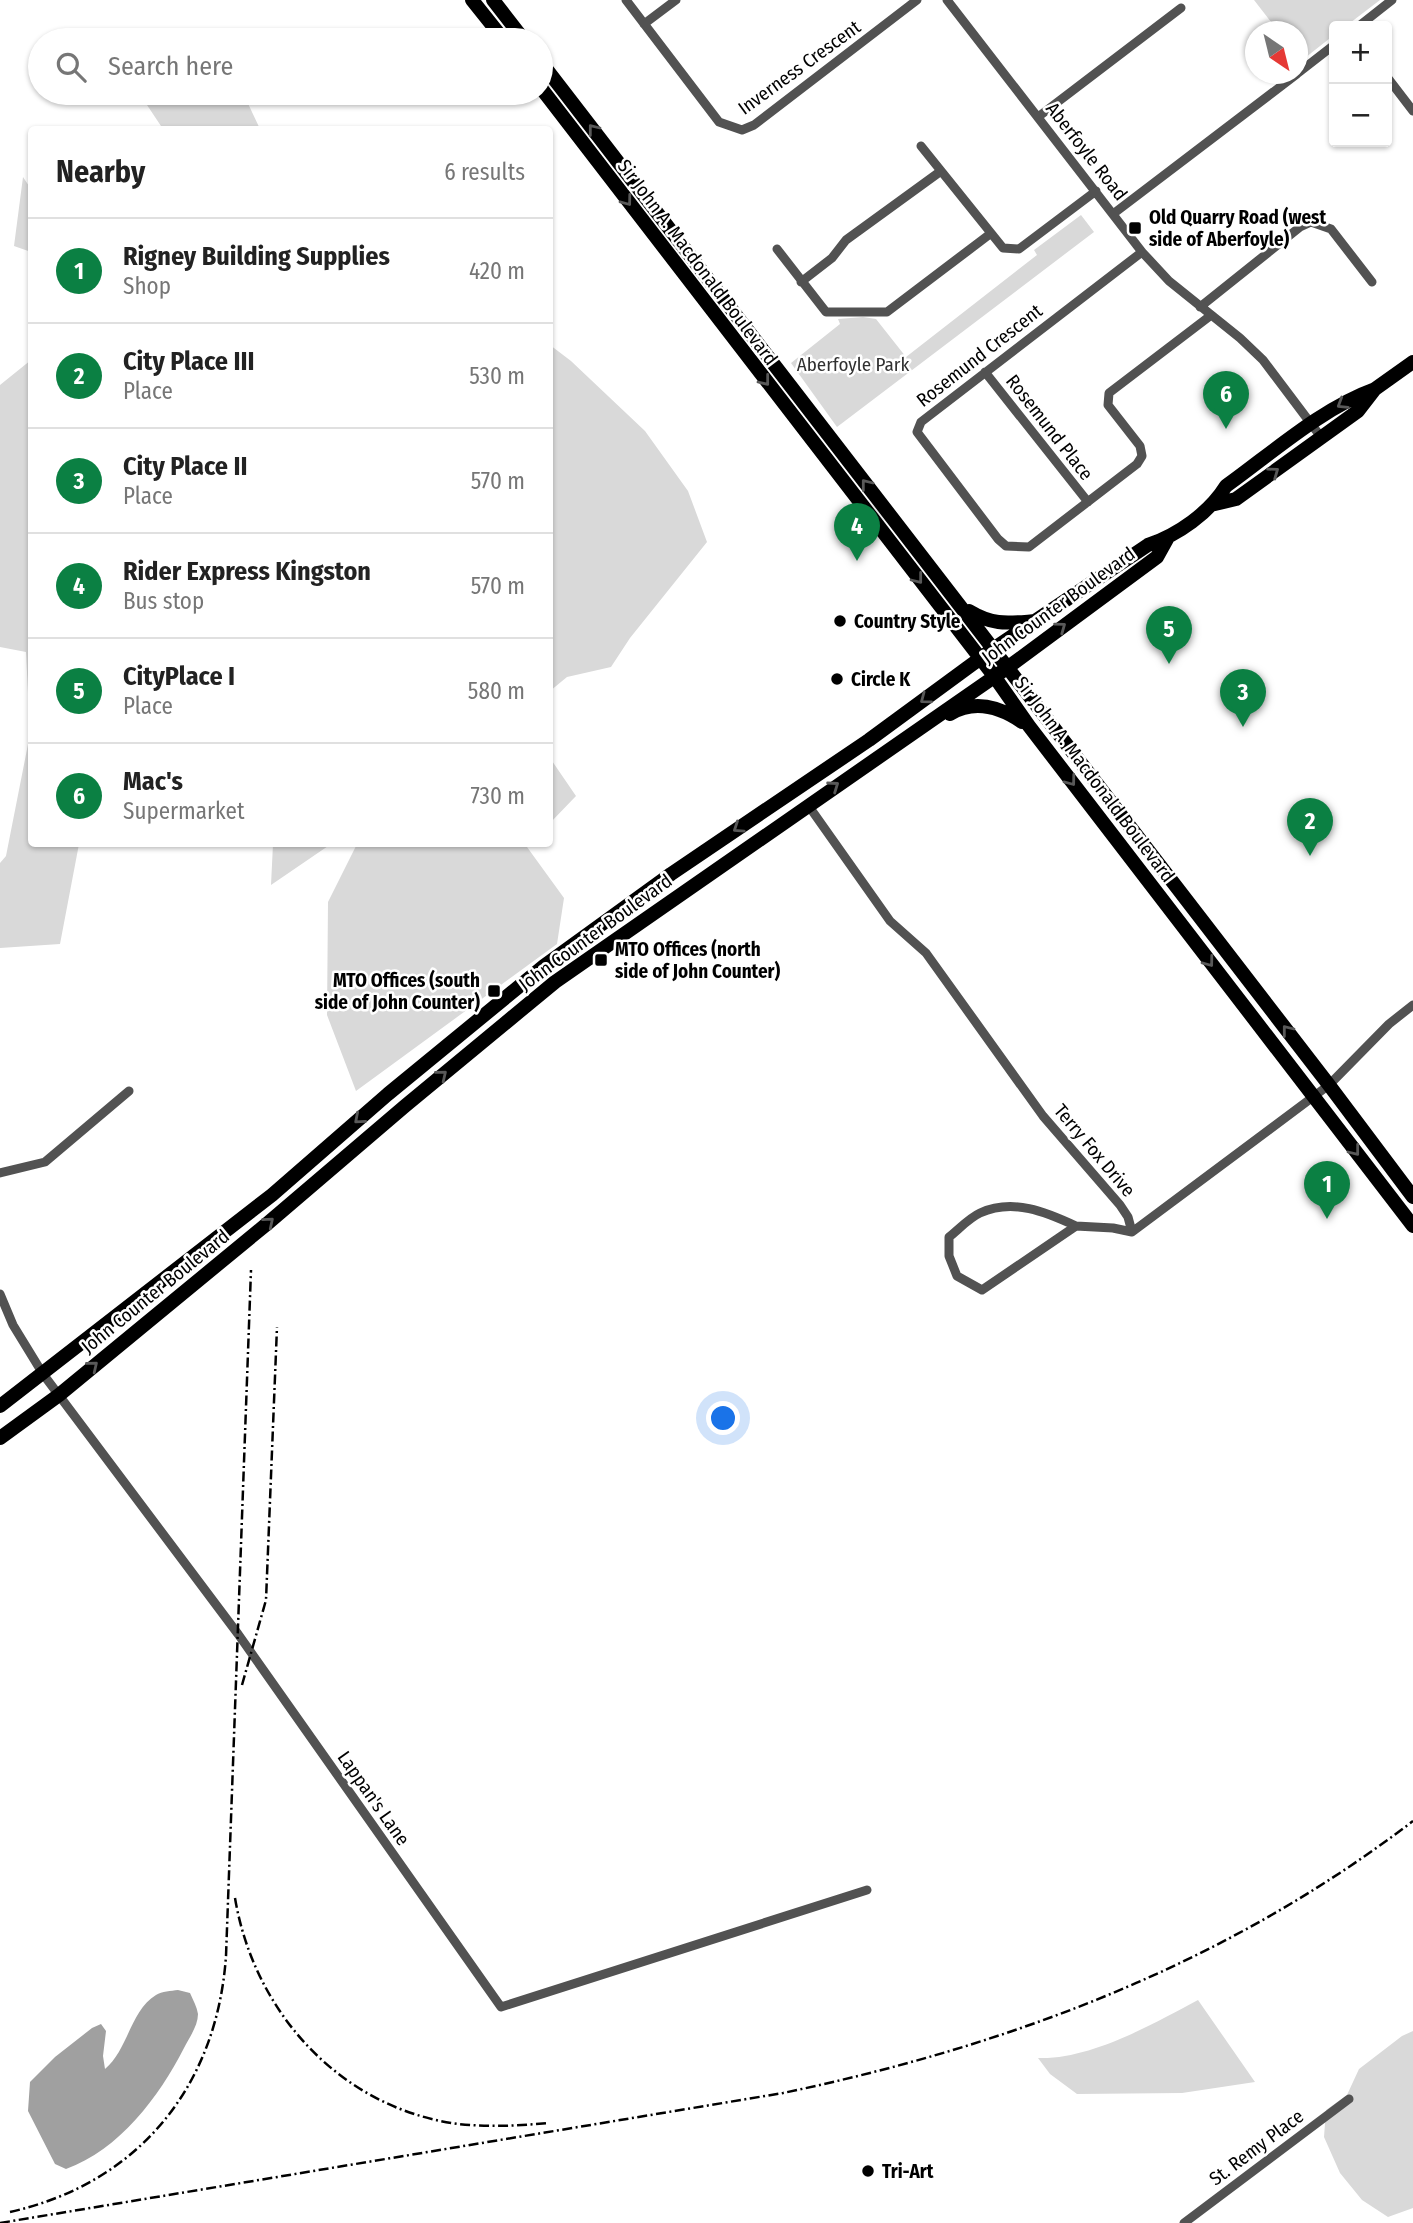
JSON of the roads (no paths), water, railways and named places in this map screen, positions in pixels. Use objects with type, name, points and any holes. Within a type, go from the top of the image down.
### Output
[{"type":"main road","points":[[472,0],[494,28]]},
{"type":"main road","points":[[493,0],[515,28]]},
{"type":"main road","name":"Sir John A. Macdonald Boulevard","points":[[553,78],[1329,1084],[1413,1197]]},
{"type":"main road","name":"Sir John A. Macdonald Boulevard","points":[[553,104],[1413,1226]]},
{"type":"main road","name":"John Counter Boulevard","points":[[0,1406],[272,1195],[388,1094],[544,966],[671,874],[869,740],[993,649],[1148,545],[1167,538],[1215,504],[1236,499],[1358,411],[1375,390],[1413,362]]},
{"type":"main road","name":"John Counter Boulevard","points":[[1215,504],[1226,486],[1311,425],[1350,398],[1375,390]]},
{"type":"main road","name":"John Counter Boulevard","points":[[0,1437],[58,1395],[268,1223],[555,982],[909,733],[1007,668],[1157,557],[1167,538]]},
{"type":"main road","points":[[961,607],[984,620],[999,624],[1038,621]]},
{"type":"main road","points":[[909,733],[959,709],[986,705],[1006,711],[1029,726]]},
{"type":"street","name":"Inverness Crescent","points":[[626,0],[719,122],[742,130],[754,125],[917,0]]},
{"type":"street","points":[[645,24],[676,0]]},
{"type":"street","name":"Aberfoyle Road","points":[[947,0],[1142,252],[1169,281],[1263,360],[1321,438]]},
{"type":"street","points":[[1365,21],[1392,0]]},
{"type":"street","points":[[1038,117],[1181,8]]},
{"type":"street","points":[[1308,65],[1329,49]]},
{"type":"street","points":[[1113,214],[1283,84]]},
{"type":"street","points":[[1392,84],[1413,111]]},
{"type":"street","points":[[921,146],[1003,248],[1018,249],[1096,191]]},
{"type":"street","points":[[801,282],[832,258],[846,240],[941,171]]},
{"type":"street","points":[[1200,307],[1300,227],[1311,222],[1332,229],[1372,282]]},
{"type":"street","points":[[777,249],[826,312],[887,312],[990,234]]},
{"type":"street","name":"Rosemund Crescent","points":[[1142,252],[921,422],[917,432],[998,539],[1006,546],[1029,547],[1137,464],[1142,456],[1140,446],[1108,405],[1109,393],[1210,316]]},
{"type":"street","name":"Rosemund Place","points":[[985,372],[1088,502]]},
{"type":"street","name":"Terry Fox Drive","points":[[808,805],[890,921],[926,953],[1042,1116],[1120,1205],[1128,1217],[1132,1232]]},
{"type":"street","points":[[1076,1226],[982,1290],[957,1276],[949,1256],[949,1237],[979,1213],[1011,1205],[1045,1212],[1076,1226],[1132,1232],[1313,1097],[1389,1024],[1413,1005]]},
{"type":"street","points":[[0,1173],[45,1162],[129,1091]]},
{"type":"street","name":"Lappan's Lane","points":[[0,1294],[13,1325],[43,1374],[238,1634],[501,2007],[867,1890]]},
{"type":"street","name":"St. Remy Place","points":[[1184,2223],[1349,2099]]},
{"type":"railway","points":[[10,2212],[56,2198],[97,2178],[133,2153],[163,2122],[188,2086],[207,2047],[219,2003],[226,1956],[251,1270]]},
{"type":"railway","points":[[242,1685],[266,1600],[277,1327]]},
{"type":"railway","points":[[0,2223],[783,2093],[952,2050],[1034,2024],[1114,1993],[1192,1957],[1268,1917],[1342,1872],[1413,1821]]},
{"type":"railway","points":[[235,1898],[245,1940],[261,1979],[283,2015],[309,2048],[341,2076],[376,2098],[415,2114],[458,2124],[503,2126],[548,2123]]},
{"type":"place","name":"Old Quarry Road (west side of Aberfoyle)","points":[[1135,228]]},
{"type":"place","name":"Mac's","points":[[1226,429]]},
{"type":"place","name":"Rider Express Kingston","points":[[857,561]]},
{"type":"place","name":"Country Style","points":[[840,621]]},
{"type":"place","name":"CityPlace I","points":[[1169,664]]},
{"type":"place","name":"Circle K","points":[[837,679]]},
{"type":"place","name":"City Place II","points":[[1243,727]]},
{"type":"place","name":"City Place III","points":[[1310,856]]},
{"type":"place","name":"MTO Offices (north side of John Counter)","points":[[601,960]]},
{"type":"place","name":"MTO Offices (south side of John Counter)","points":[[494,991]]},
{"type":"place","name":"Rigney Building Supplies","points":[[1327,1219]]},
{"type":"place","name":"Tri-Art","points":[[868,2171]]},
{"type":"park label","name":"Aberfoyle Park","points":[[853,364]]}]
